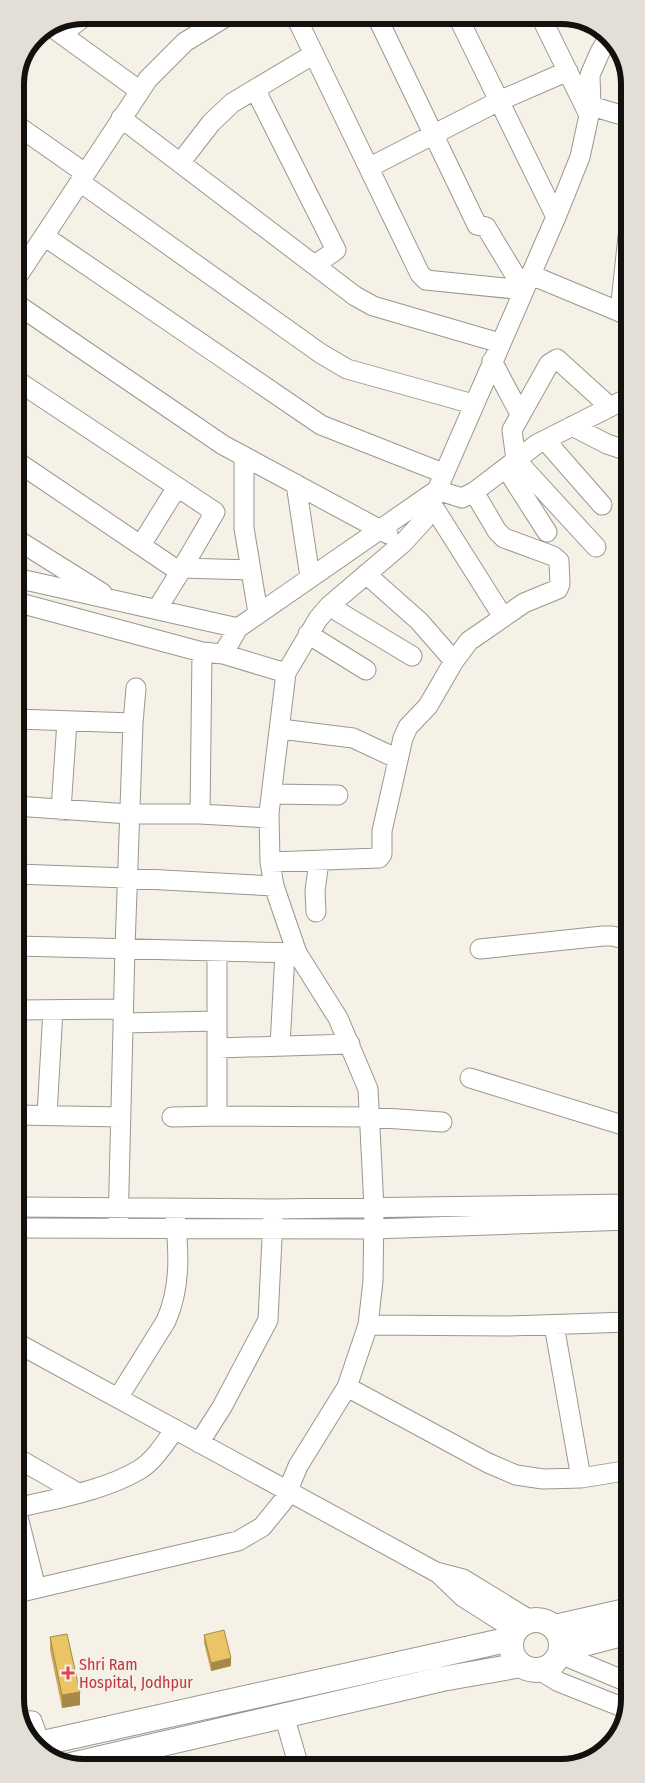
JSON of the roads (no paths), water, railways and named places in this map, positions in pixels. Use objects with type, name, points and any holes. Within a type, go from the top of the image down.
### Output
[{"type":"main road","points":[[555,1627],[621,1612]]},
{"type":"main road","points":[[43,1743],[548,1622],[555,1627],[562,1642],[561,1652],[548,1668],[530,1668],[442,1679],[284,1715],[120,1759]]},
{"type":"main road","points":[[518,1630],[514,1658],[530,1668]]},
{"type":"main road","points":[[561,1652],[621,1635]]},
{"type":"street","points":[[24,266],[148,79],[185,42],[215,24]]},
{"type":"street","points":[[299,24],[420,274],[426,280],[527,282],[621,313]]},
{"type":"street","points":[[380,24],[477,225],[486,227],[527,282]]},
{"type":"street","points":[[461,24],[556,217]]},
{"type":"street","points":[[544,24],[590,110]]},
{"type":"street","points":[[57,31],[140,91]]},
{"type":"street","points":[[280,1046],[291,953],[270,862],[269,818],[281,729],[286,673],[308,634],[329,606],[403,543],[424,520],[556,217],[580,157],[590,110],[590,75],[605,43]]},
{"type":"street","points":[[180,163],[211,124],[232,103],[314,54]]},
{"type":"street","points":[[370,167],[499,101],[568,71]]},
{"type":"street","points":[[255,89],[336,250],[314,265]]},
{"type":"street","points":[[590,110],[621,116]]},
{"type":"street","points":[[122,118],[354,296],[373,306],[500,343]]},
{"type":"street","points":[[24,131],[83,178],[320,353],[347,369],[473,404]]},
{"type":"street","points":[[44,236],[321,425],[437,489],[462,498],[474,492],[545,440],[621,402]]},
{"type":"street","points":[[24,309],[223,445],[403,543]]},
{"type":"street","points":[[547,532],[511,464],[512,430],[520,414],[549,364],[557,358],[610,407]]},
{"type":"street","points":[[492,361],[520,414]]},
{"type":"street","points":[[24,385],[215,512],[244,528]]},
{"type":"street","points":[[572,426],[599,441],[621,449]]},
{"type":"street","points":[[545,440],[602,505]]},
{"type":"street","points":[[244,456],[244,528],[258,614]]},
{"type":"street","points":[[511,464],[596,547]]},
{"type":"street","points":[[24,466],[181,570],[251,570]]},
{"type":"street","points":[[296,484],[310,578]]},
{"type":"street","points":[[141,545],[178,487]]},
{"type":"street","points":[[223,654],[238,628],[437,489]]},
{"type":"street","points":[[437,489],[503,617]]},
{"type":"street","points":[[270,862],[379,858],[383,849],[382,831],[398,759],[408,726],[428,706],[454,661],[469,641],[524,603],[558,590],[560,584],[560,561],[553,556],[504,538],[497,531],[474,492]]},
{"type":"street","points":[[157,610],[215,512]]},
{"type":"street","points":[[24,545],[113,600]]},
{"type":"street","points":[[366,574],[418,621],[454,661]]},
{"type":"street","points":[[24,580],[238,628]]},
{"type":"street","points":[[24,604],[202,652],[223,654],[286,673]]},
{"type":"street","points":[[329,606],[412,656]]},
{"type":"street","points":[[308,634],[366,670]]},
{"type":"street","points":[[200,814],[202,652]]},
{"type":"street","points":[[118,1227],[129,814],[136,688]]},
{"type":"street","points":[[24,719],[133,723]]},
{"type":"street","points":[[61,810],[67,721]]},
{"type":"street","points":[[281,729],[353,738],[398,759]]},
{"type":"street","points":[[272,794],[338,795]]},
{"type":"street","points":[[24,807],[129,814],[200,814],[269,818]]},
{"type":"street","points":[[316,912],[315,891],[319,861]]},
{"type":"street","points":[[24,874],[274,886]]},
{"type":"street","points":[[480,949],[602,936],[621,938]]},
{"type":"street","points":[[24,946],[291,953]]},
{"type":"street","points":[[217,951],[217,1116]]},
{"type":"street","points":[[24,1591],[238,1541],[262,1527],[284,1500],[298,1466],[347,1387],[368,1325],[373,1281],[374,1208],[368,1089],[338,1018],[291,953]]},
{"type":"street","points":[[24,1010],[217,1020]]},
{"type":"street","points":[[47,1115],[52,1010]]},
{"type":"street","points":[[217,1048],[350,1044]]},
{"type":"street","points":[[470,1078],[621,1119]]},
{"type":"street","points":[[24,1115],[120,1117]]},
{"type":"street","points":[[172,1117],[369,1117],[442,1122]]},
{"type":"street","points":[[24,1207],[118,1206],[175,1209],[272,1209],[621,1204]]},
{"type":"street","points":[[39,1206],[40,1228]]},
{"type":"street","points":[[118,1398],[166,1321],[172,1308],[179,1270],[175,1209]]},
{"type":"street","points":[[199,1443],[222,1406],[268,1320],[272,1209]]},
{"type":"street","points":[[24,1228],[374,1229],[621,1220]]},
{"type":"street","points":[[368,1325],[554,1325],[621,1322]]},
{"type":"street","points":[[554,1325],[581,1478]]},
{"type":"street","points":[[24,1347],[436,1572],[463,1597],[518,1630]]},
{"type":"street","points":[[347,1387],[488,1463],[516,1475],[543,1479],[581,1478],[621,1471]]},
{"type":"street","points":[[24,1506],[78,1493],[106,1484],[140,1469],[155,1455],[175,1429]]},
{"type":"street","points":[[24,1462],[78,1493]]},
{"type":"street","points":[[24,1541],[36,1588]]},
{"type":"street","points":[[561,1652],[621,1679]]},
{"type":"street","points":[[530,1668],[559,1682],[621,1707]]},
{"type":"street","points":[[284,1715],[297,1759]]},
{"type":"street","points":[[28,1721],[32,1721],[35,1733]]},
{"type":"place","name":"Shri Ram Hospital, Jodhpur","points":[[68,1673]]}]
